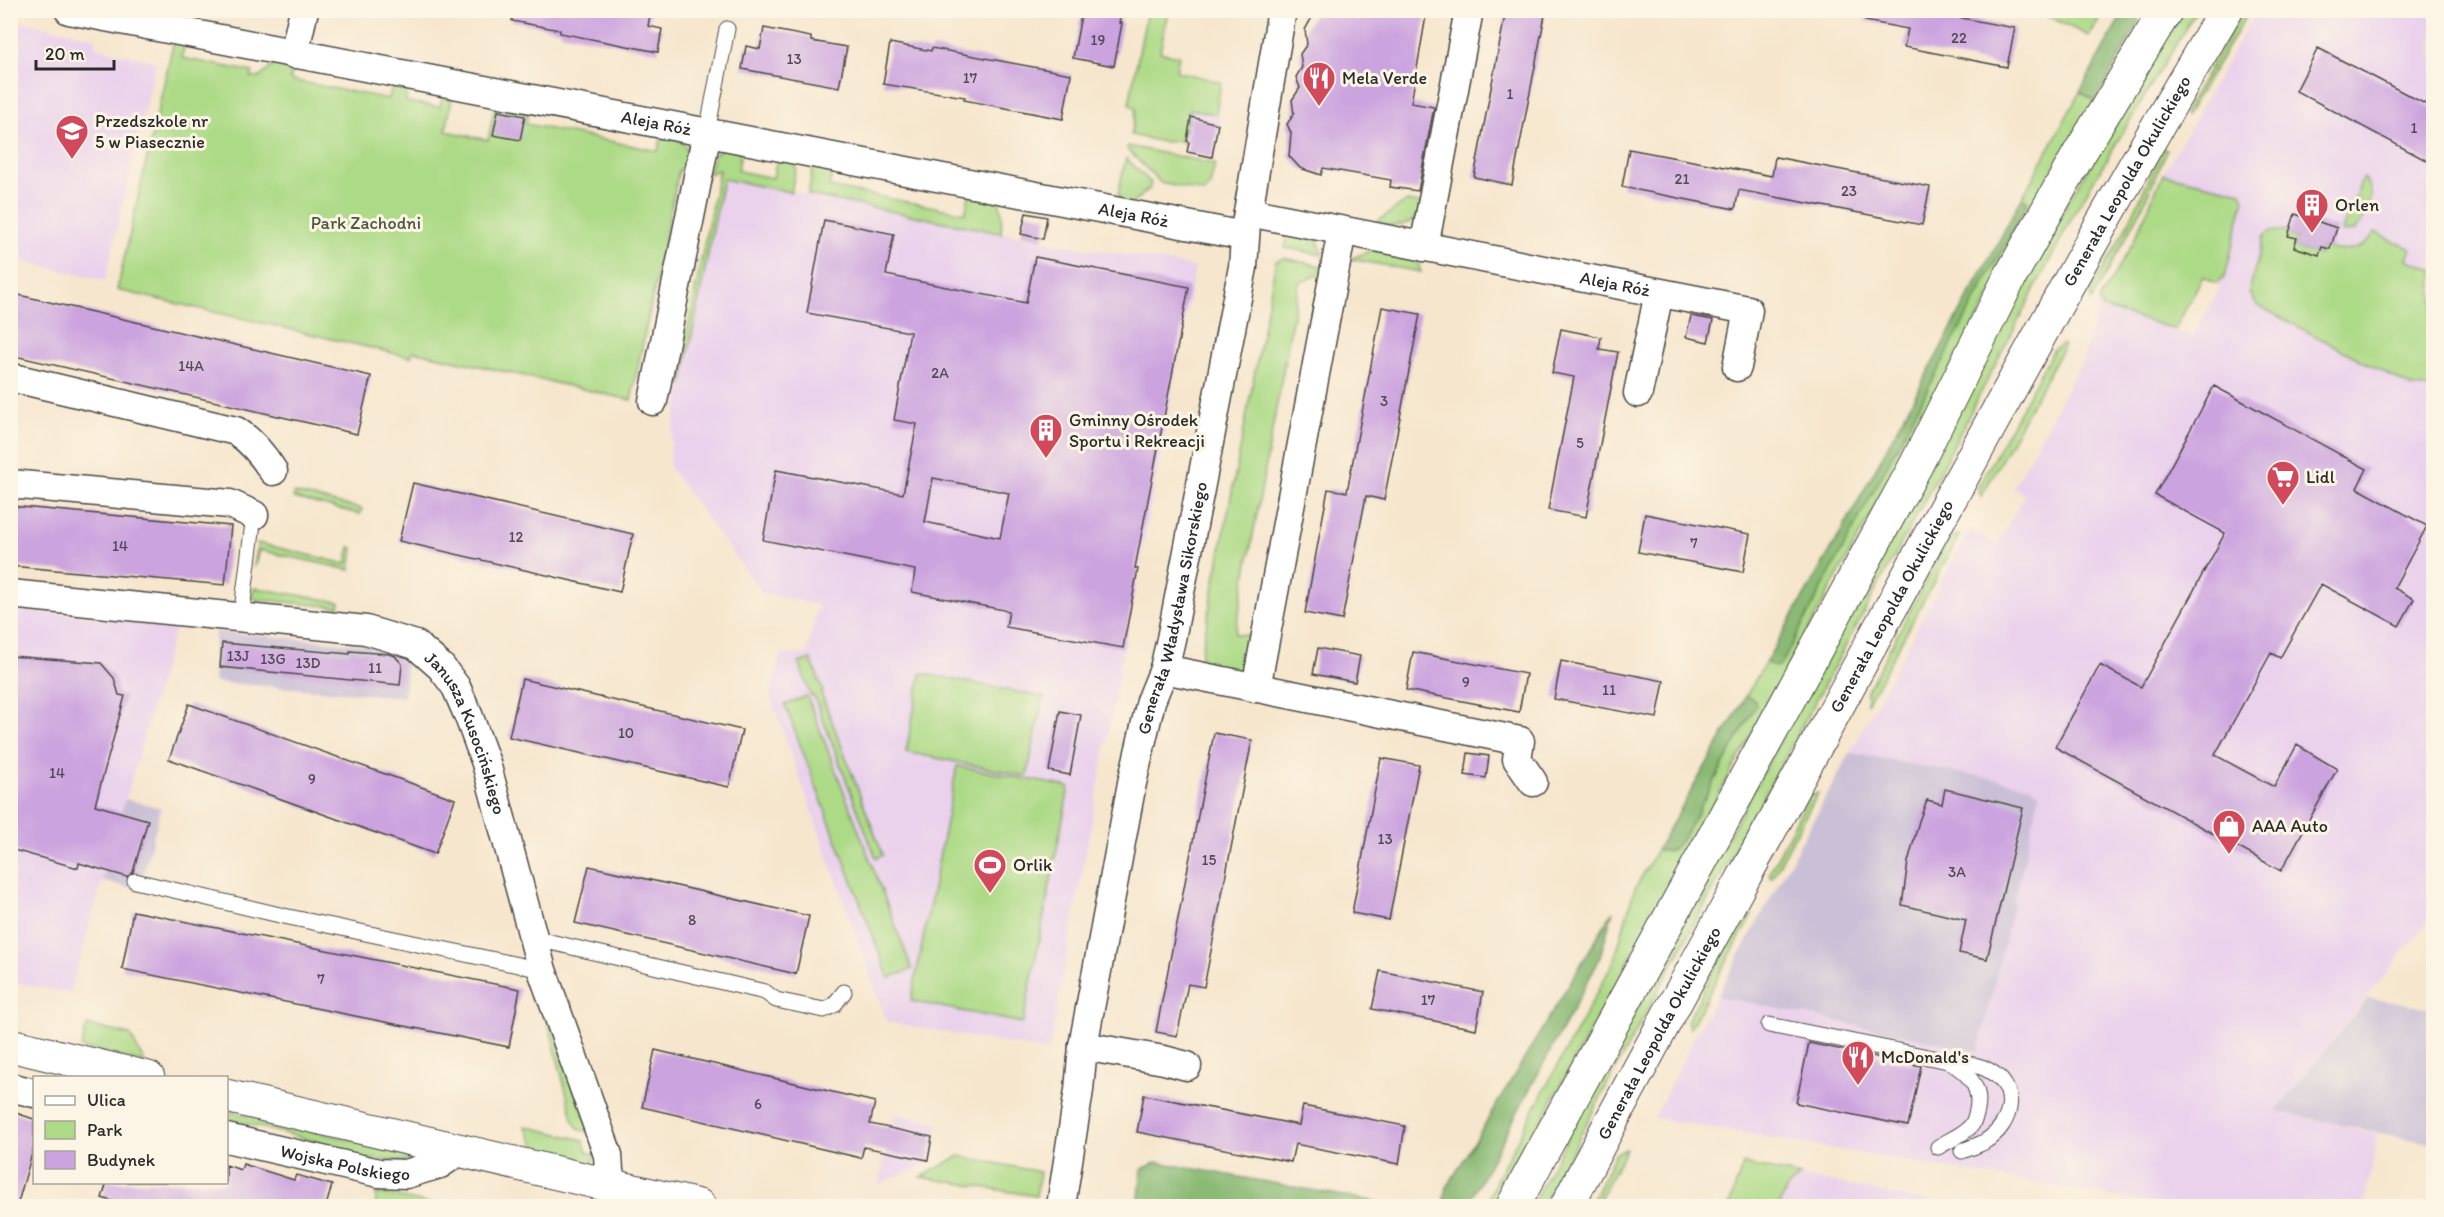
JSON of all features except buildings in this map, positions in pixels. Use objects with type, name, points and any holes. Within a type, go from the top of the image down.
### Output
[{"type":"main road","name":"Generała Leopolda Okulickiego","points":[[1567,1206],[1992,418],[2163,115],[2226,10]]},
{"type":"main road","points":[[1513,1206],[1916,465],[2010,277],[2161,15]]},
{"type":"main road","points":[[10,1046],[144,1076]]},
{"type":"main road","name":"Wojska Polskiego","points":[[228,1096],[610,1186],[643,1201],[699,1206]]},
{"type":"street","name":"Aleja Róż","points":[[69,10],[104,14],[294,54],[707,132],[1246,224],[1342,231],[1748,310],[1737,368]]},
{"type":"street","points":[[294,54],[304,10]]},
{"type":"street","name":"Generała Władysława Sikorskiego","points":[[1061,1206],[1079,1090],[1083,1046],[1132,783],[1151,701],[1164,669],[1243,267],[1246,224],[1282,10]]},
{"type":"street","points":[[1424,247],[1469,10]]},
{"type":"street","points":[[653,401],[707,132]]},
{"type":"street","points":[[1256,687],[1342,231]]},
{"type":"street","points":[[1638,393],[1659,293]]},
{"type":"street","points":[[10,377],[236,431],[257,448],[273,471]]},
{"type":"street","points":[[10,484],[230,504],[254,515]]},
{"type":"street","name":"Janusza Kusocińskiego","points":[[10,594],[366,630],[416,645],[441,668],[456,687],[486,764],[542,970],[605,1144],[610,1186]]},
{"type":"street","points":[[1164,669],[1520,741],[1517,759],[1533,782]]},
{"type":"street","points":[[1083,1046],[1187,1066]]},
{"type":"street","points":[[10,1087],[33,1093]]},
{"type":"street","name":"Wojska Polskiego","points":[[228,1138],[366,1170],[397,1174],[406,1174],[440,1164],[459,1151]]},
{"type":"lane","points":[[707,132],[727,29]]},
{"type":"lane","points":[[241,618],[254,515]]},
{"type":"lane","points":[[135,880],[284,916],[542,970]]},
{"type":"lane","points":[[533,938],[765,992],[776,1000],[824,1010],[834,1005],[844,992]]},
{"type":"lane","points":[[1769,1025],[1984,1068],[2005,1083],[2010,1101],[2003,1124],[1983,1142],[1962,1151]]},
{"type":"lane","points":[[1938,1147],[1971,1126],[1978,1106],[1978,1094],[1972,1079],[1962,1069],[1948,1061]]},
{"type":"shaded area","points":[[2256,11],[2433,11],[2433,270],[2407,259],[2372,237],[2356,250],[2322,247],[2319,255],[2294,247],[2270,231],[2264,236],[2249,291],[2257,305],[2412,387],[2433,389],[2433,915],[2276,1111],[2378,1134],[2364,1206],[2166,1206],[1654,1118],[1717,996],[1978,1050],[2028,785],[1850,753],[1970,529],[1997,545],[2025,495],[2013,488],[2084,357],[2099,300],[2102,308],[2175,329],[2192,338],[2220,286],[2216,283],[2222,280],[2241,192],[2163,174]]},
{"type":"shaded area","name":"Przedszkole nr 5 w Piasecznie","points":[[11,19],[96,38],[95,47],[156,62],[105,281],[11,258]]},
{"type":"shaded area","points":[[1190,109],[1221,115],[1214,157],[1187,152],[1189,142],[1182,141]]},
{"type":"shaded area","points":[[723,178],[1044,241],[1195,267],[1049,1051],[887,1022],[770,695],[780,654],[806,655],[818,605],[762,593],[669,467],[673,429]]},
{"type":"shaded area","points":[[10,609],[176,624],[70,993],[11,982]]},
{"type":"shaded area","points":[[215,631],[397,648],[407,656],[404,697],[214,682]]},
{"type":"shaded area","points":[[1850,753],[2028,785],[2040,794],[1978,1051],[1717,996]]},
{"type":"shaded area","points":[[125,799],[161,808],[139,890],[102,881]]},
{"type":"shaded area","points":[[2368,998],[2433,1009],[2433,1144],[2276,1111]]},
{"type":"shaded area","points":[[896,1114],[938,1123],[929,1163],[878,1185]]},
{"type":"shaded area","points":[[1800,1176],[1952,1206],[1779,1206],[1787,1188]]},
{"type":"green space","points":[[1147,11],[1168,11],[1160,52],[1179,56],[1176,71],[1221,82],[1216,114],[1190,109],[1182,141],[1163,142],[1131,135],[1136,109],[1129,104]]},
{"type":"green space","points":[[2037,11],[2105,11],[2089,36]]},
{"type":"green space","points":[[2124,11],[2140,11],[2137,26],[2096,101],[2080,92]]},
{"type":"green space","points":[[2183,11],[2196,11],[2076,210],[1927,496],[1543,1206],[1531,1206],[2069,200]]},
{"type":"green space","points":[[2243,11],[2249,11],[2186,116],[2185,111]]},
{"type":"green space","name":"Park Zachodni","points":[[174,40],[185,42],[182,58],[253,72],[250,77],[259,78],[279,60],[294,63],[290,80],[389,99],[393,82],[408,85],[406,102],[440,107],[443,91],[453,92],[446,131],[488,140],[496,101],[529,108],[526,124],[658,151],[662,135],[681,141],[689,155],[688,170],[679,170],[631,400],[413,351],[411,357],[117,290]]},
{"type":"green space","points":[[2080,92],[2096,101],[1495,1206],[1486,1206],[1497,1178],[1614,961],[1634,890],[1657,850],[1669,851],[1683,838],[1756,705],[1754,700],[1746,696],[1766,662],[1775,666],[1781,664],[2028,201],[2022,198]]},
{"type":"green space","points":[[1128,146],[1215,164],[1209,189],[1204,192],[1161,183],[1127,149]]},
{"type":"green space","points":[[724,147],[741,151],[738,171],[773,178],[777,158],[798,158],[791,192],[723,179],[682,384],[677,383],[719,170],[708,174],[714,155]]},
{"type":"green space","points":[[2163,148],[2167,150],[2139,214],[2091,301],[2090,291],[2126,229]]},
{"type":"green space","points":[[1126,158],[1151,183],[1149,189],[1129,206],[1120,200],[1118,194]]},
{"type":"green space","points":[[813,166],[833,166],[829,187],[965,213],[970,192],[999,201],[1002,214],[1001,233],[808,195]]},
{"type":"green space","points":[[2163,174],[2241,192],[2244,199],[2225,276],[2216,283],[2203,276],[2175,329],[2102,308],[2099,300],[2132,245]]},
{"type":"green space","points":[[2363,178],[2371,191],[2370,205],[2354,231],[2341,232]]},
{"type":"green space","points":[[2022,198],[2028,201],[1781,665],[1775,667],[1766,662],[1843,529]]},
{"type":"green space","points":[[1407,201],[1425,204],[1410,222],[1398,226],[1374,224]]},
{"type":"green space","points":[[2270,231],[2290,232],[2289,236],[2297,238],[2294,247],[2319,255],[2322,247],[2338,250],[2358,248],[2375,232],[2411,249],[2407,259],[2433,270],[2433,389],[2412,387],[2257,305],[2249,292],[2264,236]]},
{"type":"green space","points":[[1287,234],[1311,237],[1318,241],[1323,255],[1285,248]]},
{"type":"green space","points":[[1372,250],[1416,257],[1421,272],[1350,259]]},
{"type":"green space","points":[[1284,258],[1325,267],[1326,271],[1299,283],[1235,634],[1251,636],[1245,668],[1238,673],[1201,664],[1200,659],[1276,261]]},
{"type":"green space","points":[[2064,345],[1981,497],[1978,487],[2053,350]]},
{"type":"green space","points":[[295,493],[362,509],[360,514],[293,498]]},
{"type":"green space","points":[[1958,535],[1867,704],[1867,691],[1949,539]]},
{"type":"green space","points":[[258,543],[346,564],[350,547],[353,548],[350,570],[259,550],[254,568]]},
{"type":"green space","points":[[256,588],[340,602],[339,607],[252,599],[253,590]]},
{"type":"green space","points":[[811,659],[823,691],[821,693],[883,855],[876,858],[814,696],[811,696],[799,663]]},
{"type":"green space","points":[[921,673],[1043,697],[1027,776],[906,752]]},
{"type":"green space","points":[[807,696],[912,969],[889,978],[785,705]]},
{"type":"green space","points":[[1746,696],[1754,700],[1756,705],[1683,838],[1669,851],[1657,850]]},
{"type":"green space","name":"Orlik","points":[[957,766],[1069,787],[1023,1023],[911,1001]]},
{"type":"green space","points":[[1818,793],[1772,878],[1770,877],[1770,872],[1809,796]]},
{"type":"green space","points":[[1613,911],[1599,960],[1467,1206],[1443,1206],[1446,1189]]},
{"type":"green space","points":[[1752,915],[1690,1028],[1687,1021],[1743,918]]},
{"type":"green space","points":[[539,987],[590,1132],[580,1130],[574,1123]]},
{"type":"green space","points":[[87,1025],[130,1035],[145,1063],[81,1048]]},
{"type":"green space","points":[[228,1111],[423,1157],[417,1162],[358,1159],[336,1146],[228,1119]]},
{"type":"green space","points":[[525,1126],[583,1140],[587,1152],[596,1155],[591,1164],[540,1155]]},
{"type":"green space","points":[[1626,1149],[1596,1206],[1590,1206],[1615,1154]]},
{"type":"green space","points":[[959,1156],[1040,1172],[1036,1196],[921,1177]]},
{"type":"green space","points":[[1157,1162],[1399,1206],[1138,1206],[1142,1169]]},
{"type":"green space","points":[[1743,1164],[1800,1176],[1787,1188],[1779,1206],[1729,1206]]},
{"type":"green space","points":[[376,1193],[443,1206],[376,1206]]},
{"type":"place","name":"Mela Verde","points":[[1319,107]]},
{"type":"place","name":"Przedszkole nr 5 w Piasecznie","points":[[72,160]]},
{"type":"place","name":"Orlen","points":[[2312,234]]},
{"type":"place","name":"Gminny Ośrodek Sportu i Rekreacji","points":[[1046,459]]},
{"type":"place","name":"Lidl","points":[[2283,506]]},
{"type":"place","name":"AAA Auto","points":[[2229,855]]},
{"type":"place","name":"Orlik","points":[[990,894]]},
{"type":"place","name":"McDonald's","points":[[1858,1086]]}]
